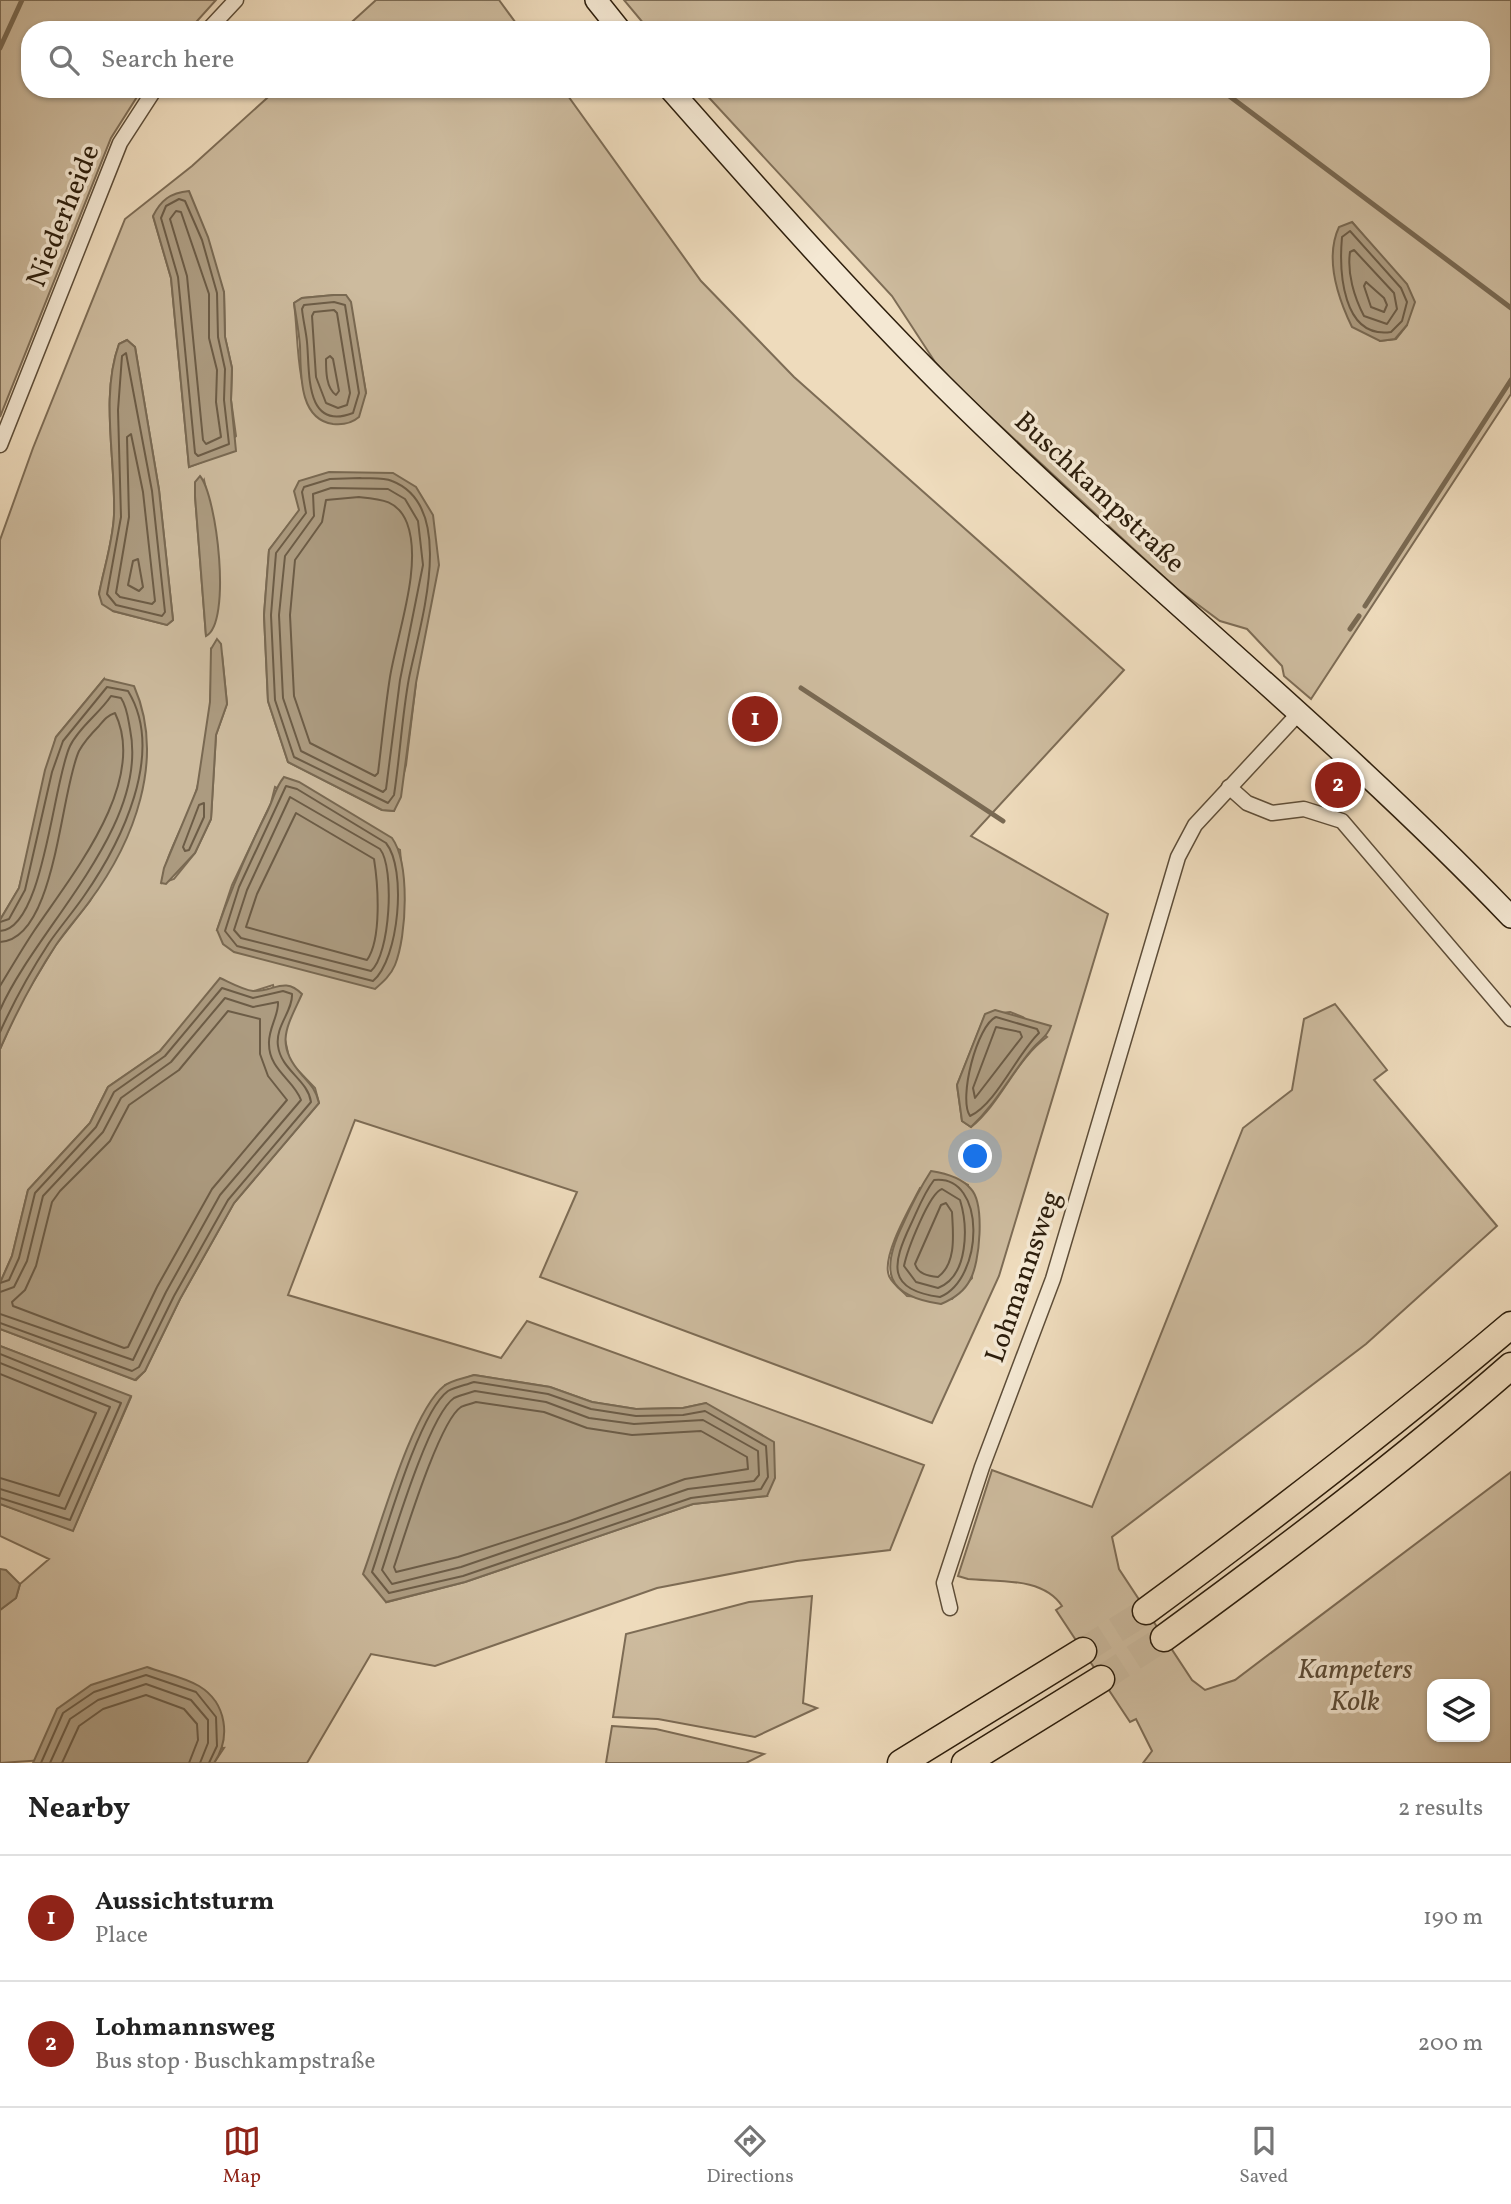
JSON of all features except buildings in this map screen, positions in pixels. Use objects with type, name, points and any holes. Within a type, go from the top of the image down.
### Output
[{"type":"highway","points":[[1146,1611],[1288,1507],[1511,1325]]},
{"type":"highway","points":[[1164,1638],[1310,1531],[1446,1423],[1511,1366]]},
{"type":"highway","points":[[901,1763],[1083,1651]]},
{"type":"highway","points":[[965,1763],[1101,1679]]},
{"type":"main road","points":[[596,0],[613,21]]},
{"type":"main road","name":"Buschkampstraße","points":[[678,98],[787,222],[944,387],[1402,807],[1511,916]]},
{"type":"street","points":[[216,21],[236,0]]},
{"type":"street","name":"Niederheide","points":[[0,445],[120,143],[149,98]]},
{"type":"street","name":"Lohmannsweg","points":[[950,1608],[944,1583],[982,1467],[1053,1279],[1178,858],[1195,825],[1298,714]]},
{"type":"street","points":[[1229,787],[1247,803],[1272,813],[1304,809],[1342,821],[1511,1019]]},
{"type":"green space","points":[[0,0],[216,0],[197,21],[21,21],[21,98],[136,98],[111,138],[0,417]]},
{"type":"green space","points":[[376,0],[499,0],[514,21],[353,21]]},
{"type":"green space","points":[[624,0],[1511,0],[1511,394],[1311,699],[1284,676],[1282,666],[1247,629],[1220,621],[1177,589],[957,386],[935,362],[892,296],[709,98],[1490,98],[1490,21],[642,21]],"holes":[[[1352,222],[1373,247],[1407,325],[1396,339],[1380,341]]]},
{"type":"green space","points":[[267,98],[569,98],[701,281],[794,377],[1124,670],[971,836],[1108,914],[999,1276],[932,1423],[540,1277],[577,1192],[355,1120],[288,1295],[501,1358],[527,1321],[924,1465],[890,1550],[797,1561],[657,1588],[435,1666],[371,1654],[307,1763],[214,1763],[224,1748],[0,1763],[0,1610],[16,1598],[20,1584],[49,1559],[0,1536],[0,1504],[73,1530],[131,1397],[0,1346],[0,1329],[136,1380],[145,1371],[180,1299],[234,1203],[319,1103],[315,1088],[290,1062],[273,985],[254,991],[179,1030],[160,1051],[108,1087],[90,1123],[28,1190],[12,1256],[0,1283],[0,1049],[20,1004],[55,946],[90,901],[124,841],[104,679],[56,737],[19,888],[0,920],[0,540],[33,448],[125,219],[192,166]],"holes":[[[153,216],[224,292],[225,337],[232,368],[231,400],[236,436],[210,459],[189,467],[171,278]],[[334,295],[357,341],[366,393],[315,414],[304,388],[299,360],[294,303],[302,298]],[[127,340],[135,347],[159,490],[173,620],[167,625],[113,611],[99,594],[114,515],[110,385],[119,344]],[[204,480],[216,536],[206,636],[195,496]],[[300,510],[416,683],[406,765],[394,811],[382,810],[288,762],[268,701],[264,615],[269,550]],[[211,649],[222,655],[227,704],[216,735],[211,819],[195,853],[174,879],[162,883],[168,859],[193,800],[201,771],[209,719]],[[275,787],[400,850],[404,896],[401,941],[217,930],[232,885],[271,803]],[[1010,1012],[1023,1017],[1047,1037],[1026,1057],[991,1106],[971,1127],[962,1121],[957,1085],[985,1015]],[[962,1182],[968,1185],[972,1278],[952,1299],[907,1296],[889,1276],[889,1256],[893,1244],[920,1188]],[[474,1375],[550,1387],[592,1402],[636,1409],[683,1408],[706,1403],[767,1496],[693,1504],[465,1582],[387,1602],[445,1385]]]},
{"type":"green space","name":"Kampeters Kolk","points":[[1335,1004],[1387,1070],[1374,1080],[1497,1226],[1366,1344],[1112,1537],[1119,1569],[1192,1680],[1205,1690],[1235,1680],[1511,1472],[1511,1763],[1143,1763],[1152,1751],[1136,1719],[1130,1722],[1056,1610],[1062,1606],[1054,1597],[1044,1590],[1020,1583],[958,1576],[992,1470],[1092,1507],[1243,1128],[1292,1090],[1304,1019]]},
{"type":"green space","points":[[812,1596],[803,1703],[817,1708],[755,1737],[658,1719],[613,1717],[626,1634],[749,1602]]},
{"type":"green space","points":[[612,1726],[656,1729],[764,1754],[746,1763],[606,1763]]},
{"type":"water","points":[[189,191],[208,237],[224,292],[225,337],[232,368],[231,400],[236,451],[189,467],[171,278],[153,216],[167,198]]},
{"type":"water","points":[[1352,222],[1407,284],[1415,302],[1407,325],[1395,339],[1380,341],[1352,327],[1342,304],[1335,278],[1333,252],[1339,227]]},
{"type":"water","points":[[346,295],[351,302],[366,393],[359,417],[340,424],[322,420],[307,404],[294,303],[302,298]]},
{"type":"water","points":[[127,340],[135,347],[159,490],[173,620],[167,625],[113,611],[102,604],[99,594],[114,515],[110,385],[119,344]]},
{"type":"water","points":[[329,472],[393,473],[416,487],[433,515],[439,565],[416,683],[401,797],[394,811],[382,810],[288,762],[268,701],[264,615],[269,550],[299,510],[294,491],[299,481]]},
{"type":"water","points":[[200,476],[212,508],[220,585],[214,626],[206,636],[195,496],[195,482]]},
{"type":"water","points":[[217,639],[221,644],[227,704],[216,735],[211,819],[195,853],[166,884],[161,883],[164,868],[197,789],[210,702],[211,649]]},
{"type":"water","points":[[104,679],[134,686],[143,714],[147,742],[146,771],[140,799],[120,853],[89,902],[48,957],[0,1049],[0,920],[19,888],[45,770],[56,737]]},
{"type":"water","points":[[284,777],[299,782],[392,838],[398,849],[405,900],[402,936],[393,969],[375,989],[234,952],[223,944],[217,930],[222,915]]},
{"type":"water","points":[[220,978],[253,991],[284,985],[302,994],[288,1026],[286,1044],[293,1064],[313,1088],[319,1103],[234,1203],[180,1299],[145,1371],[135,1380],[0,1329],[0,1283],[12,1256],[28,1190],[90,1123],[108,1087],[160,1051]]},
{"type":"water","points":[[995,1010],[1051,1026],[989,1108],[971,1127],[962,1121],[957,1085],[985,1014]]},
{"type":"water","points":[[931,1171],[952,1177],[971,1189],[978,1207],[979,1220],[978,1248],[970,1280],[958,1295],[941,1304],[908,1295],[898,1288],[892,1279],[890,1268],[896,1241],[912,1204]]},
{"type":"water","points":[[0,1346],[131,1396],[73,1531],[0,1504]]},
{"type":"water","points":[[474,1375],[550,1387],[592,1402],[636,1409],[683,1408],[706,1403],[774,1442],[775,1478],[767,1496],[693,1504],[465,1582],[386,1602],[363,1574],[397,1474],[420,1420],[432,1400],[447,1384]]},
{"type":"water","points":[[0,1569],[6,1570],[20,1584],[16,1598],[0,1610]]},
{"type":"water","points":[[147,1667],[199,1686],[216,1702],[221,1711],[224,1732],[223,1743],[214,1763],[33,1763],[57,1709],[91,1685]]},
{"type":"waterway","points":[[0,48],[22,0]]},
{"type":"waterway","points":[[1232,98],[1511,308]]},
{"type":"waterway","points":[[1365,606],[1511,380]]},
{"type":"waterway","points":[[1350,629],[1359,616]]},
{"type":"waterway","points":[[801,688],[1003,821]]},
{"type":"tunnel","points":[[1083,1651],[1146,1611]]},
{"type":"tunnel","points":[[1101,1679],[1164,1638]]},
{"type":"place","name":"Aussichtsturm","points":[[755,719]]},
{"type":"place","name":"Lohmannsweg","points":[[1338,785]]}]
